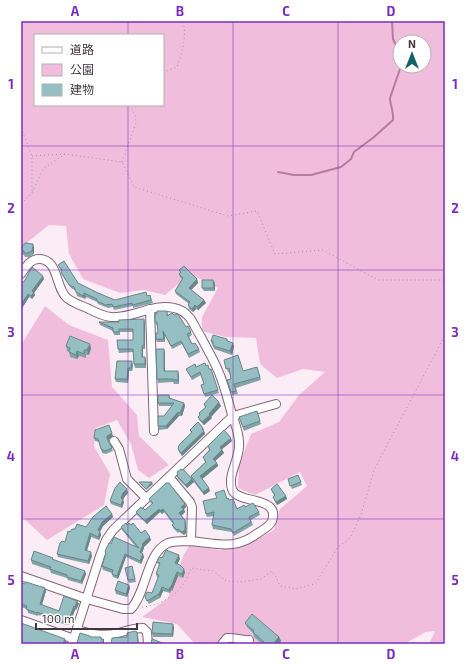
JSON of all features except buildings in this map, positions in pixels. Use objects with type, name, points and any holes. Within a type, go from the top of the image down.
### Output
[{"type":"street","points":[[21,274],[31,261],[37,258],[44,259],[50,262],[54,268],[62,292],[66,297],[72,302],[104,316],[120,317],[164,307],[173,307],[181,310],[190,318],[216,366],[233,416],[240,443],[231,479],[231,488],[238,497],[262,502],[269,506],[272,512],[270,524],[243,543],[227,545],[176,541],[167,544],[154,556],[137,602],[131,609],[123,609],[86,599],[21,576]]},
{"type":"street","points":[[150,310],[154,431]]},
{"type":"street","points":[[21,620],[73,641],[106,540],[118,525],[233,416],[276,404]]},
{"type":"street","points":[[114,440],[119,449],[128,479],[146,498]]},
{"type":"street","points":[[169,477],[190,502],[192,507],[191,541]]},
{"type":"street","points":[[77,630],[93,635],[108,635],[117,634],[134,628],[143,628],[147,632],[148,644]]},
{"type":"street","points":[[108,635],[108,644]]},
{"type":"street","points":[[222,644],[226,638],[249,640]]},
{"type":"path","points":[[164,72],[177,67],[183,50],[184,26],[182,21]]},
{"type":"path","points":[[130,106],[135,114],[136,123],[122,162],[134,187],[228,216],[257,211],[275,254],[323,250],[378,280],[445,280]]},
{"type":"path","points":[[21,128],[32,156],[32,193]]},
{"type":"path","points":[[32,156],[65,154],[122,162]]},
{"type":"path","points":[[21,204],[32,193],[43,169],[65,154]]},
{"type":"path","points":[[131,609],[153,606],[164,602],[178,590],[188,578],[191,568],[213,571],[226,581],[240,582],[261,579],[272,571],[280,586],[296,589],[315,584],[338,547],[350,538],[361,515],[374,470],[445,335]]},
{"type":"green space","points":[[21,21],[445,21],[445,644],[429,644],[435,631],[426,632],[404,644],[195,644],[177,624],[142,617],[168,598],[184,554],[190,545],[220,550],[252,542],[274,530],[280,509],[307,486],[300,472],[255,495],[238,488],[239,465],[251,434],[279,422],[299,395],[325,372],[303,369],[277,378],[260,364],[256,338],[225,337],[202,331],[202,317],[218,288],[190,274],[165,295],[144,290],[120,293],[83,279],[69,254],[66,226],[49,225],[29,241],[21,251]]},
{"type":"green space","points":[[45,306],[69,325],[108,340],[112,387],[137,415],[139,436],[169,465],[149,478],[138,470],[131,444],[117,420],[96,428],[94,446],[110,474],[104,505],[47,540],[21,516],[21,345]]},
{"type":"waterway","points":[[392,21],[393,34]]},
{"type":"waterway","points":[[278,172],[294,175],[311,175],[341,167],[351,159],[354,152],[393,120],[390,98],[398,74]]}]
